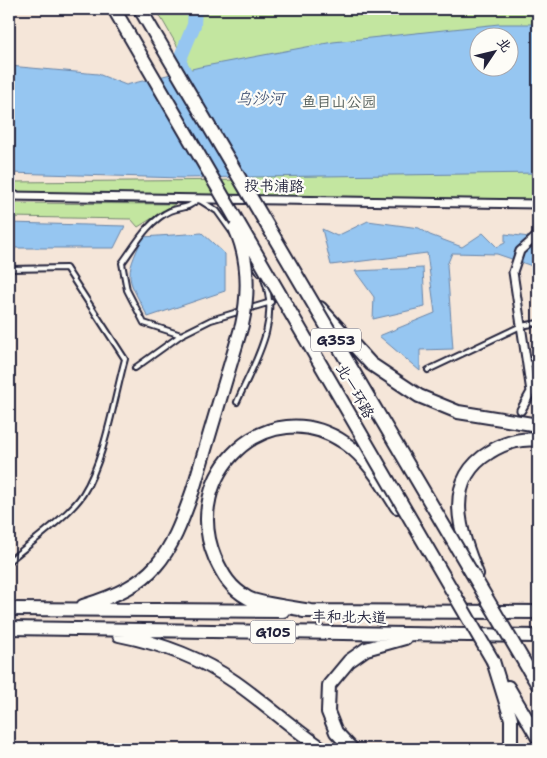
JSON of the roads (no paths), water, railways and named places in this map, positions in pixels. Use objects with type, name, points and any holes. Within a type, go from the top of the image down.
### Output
[{"type":"highway","name":"北一环路","points":[[114,9],[538,738]]},
{"type":"highway","name":"北一环路","points":[[140,9],[538,684]]},
{"type":"highway","points":[[71,610],[110,598],[128,590],[159,565],[179,530],[193,490],[242,326],[247,302],[248,282],[243,249],[236,229],[185,142],[169,102]]},
{"type":"highway","points":[[310,296],[371,364],[419,396],[458,412],[538,425]]},
{"type":"highway","points":[[311,611],[248,598],[224,578],[209,543],[206,519],[210,493],[221,468],[240,447],[271,429],[299,425],[327,433],[352,448],[379,479],[448,584]]},
{"type":"highway","points":[[485,594],[460,525],[458,500],[464,482],[472,467],[485,455],[501,446],[518,441],[538,440]]},
{"type":"highway","name":"丰和北大道","points":[[9,609],[538,612]]},
{"type":"highway","name":"丰和北大道","points":[[9,628],[538,636]]},
{"type":"highway","points":[[87,629],[135,638],[204,663],[234,682],[323,749]]},
{"type":"highway","points":[[352,749],[336,732],[328,712],[329,685],[349,660],[366,649],[420,634]]},
{"type":"highway","points":[[493,661],[511,719],[511,749]]},
{"type":"street","name":"投书浦路","points":[[9,196],[538,204]]},
{"type":"street","points":[[521,410],[531,392],[513,272],[520,251],[538,235]]},
{"type":"lane","points":[[181,335],[144,323],[127,290],[122,263],[149,225],[170,211],[190,207],[198,199],[217,210],[264,278],[270,302],[267,333],[237,402]]},
{"type":"lane","points":[[9,268],[66,268],[125,359],[98,462],[82,495],[50,527],[9,561]]},
{"type":"lane","points":[[135,368],[181,335],[211,320],[270,302]]},
{"type":"lane","points":[[428,370],[521,326],[538,323]]},
{"type":"lane","points":[[527,364],[538,363]]},
{"type":"water","name":"鱼目山公园","points":[[499,24],[538,24],[538,173],[182,178],[9,173],[9,66],[98,74],[126,85],[200,67],[333,42]]},
{"type":"water","points":[[368,221],[419,228],[430,235],[462,247],[483,233],[497,247],[505,243],[505,234],[538,238],[538,268],[497,254],[452,253],[447,265],[453,349],[420,350],[420,371],[379,336],[435,313],[427,253],[331,265],[322,229],[337,236]]},
{"type":"water","points":[[9,223],[125,226],[114,248],[9,248]]},
{"type":"water","points":[[202,233],[225,254],[225,291],[148,317],[130,278],[132,262],[143,237]]},
{"type":"water","points":[[423,268],[425,307],[373,319],[374,297],[355,271]]},
{"type":"waterway","points":[[190,82],[179,61],[194,25],[195,9]]},
{"type":"water label","name":"乌沙河","points":[[260,98]]}]
